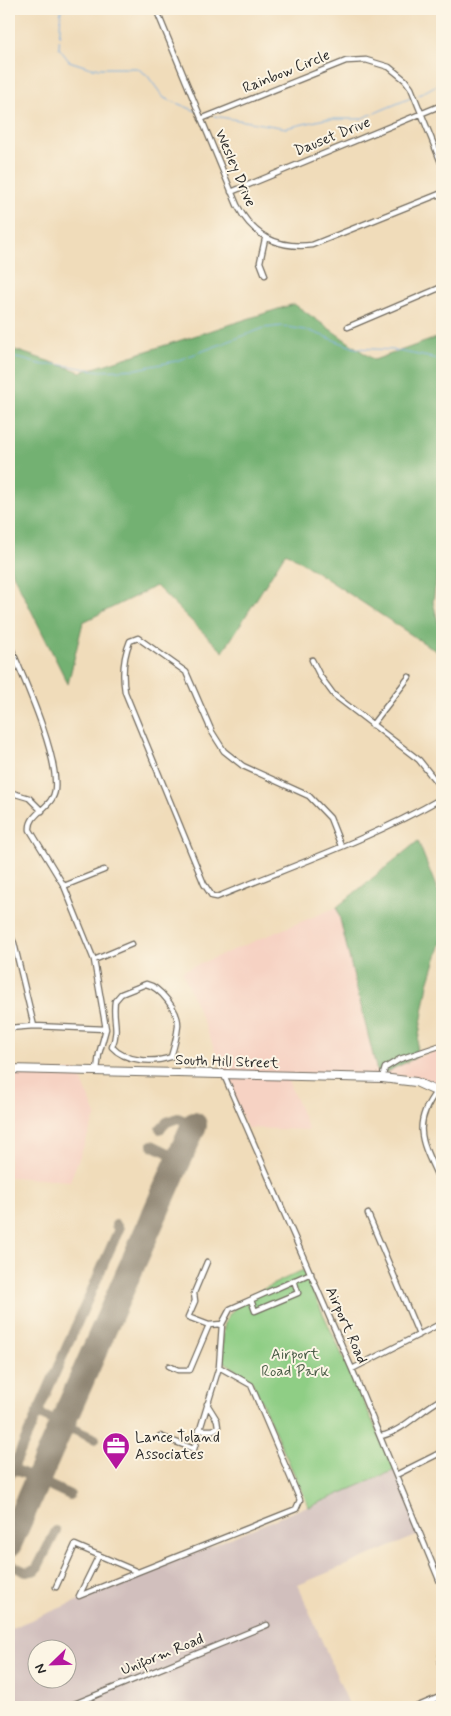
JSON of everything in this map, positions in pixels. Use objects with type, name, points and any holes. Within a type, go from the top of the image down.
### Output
[{"type":"main road","name":"South Hill Street","points":[[9,1070],[97,1070],[382,1078],[416,1082],[440,1093]]},
{"type":"street","name":"Wesley Drive","points":[[156,9],[231,192],[247,223],[265,239],[290,246],[312,245],[442,193]]},
{"type":"street","name":"Rainbow Circle","points":[[201,119],[334,64],[354,60],[379,64],[397,73],[411,88],[442,165]]},
{"type":"street","name":"Dauset Drive","points":[[231,192],[442,105]]},
{"type":"street","points":[[265,239],[260,262],[265,275]]},
{"type":"street","points":[[348,327],[442,287]]},
{"type":"street","points":[[341,846],[330,818],[309,796],[243,766],[224,751],[212,732],[191,680],[180,666],[138,638],[130,641],[124,662],[123,678],[125,692],[207,892],[217,897],[341,846],[409,818],[442,798]]},
{"type":"street","points":[[9,644],[42,728],[52,765],[55,791],[53,799],[31,822],[31,833],[64,886],[94,960],[106,1029],[98,1054],[97,1070]]},
{"type":"street","points":[[312,660],[327,688],[419,760],[442,789]]},
{"type":"street","points":[[372,725],[409,677]]},
{"type":"street","points":[[9,792],[29,798],[42,811]]},
{"type":"street","points":[[64,886],[104,870]]},
{"type":"street","points":[[9,933],[14,943],[34,1026]]},
{"type":"street","points":[[94,960],[132,944]]},
{"type":"street","points":[[146,984],[154,986],[165,994],[179,1023],[171,1057],[162,1060],[124,1057],[112,1047],[118,1026],[114,1018],[115,1000],[121,994],[146,984]]},
{"type":"street","points":[[9,1028],[34,1026],[106,1029]]},
{"type":"street","points":[[382,1078],[385,1068],[400,1059],[442,1045]]},
{"type":"street","points":[[160,1072],[162,1060]]},
{"type":"street","name":"Airport Road","points":[[224,1075],[381,1436],[442,1587]]},
{"type":"street","points":[[440,1093],[426,1105],[420,1128],[424,1145],[442,1186]]},
{"type":"street","points":[[368,1214],[419,1335]]},
{"type":"street","points":[[207,1262],[194,1293],[195,1301],[188,1317],[208,1325],[222,1324]]},
{"type":"street","points":[[160,1436],[194,1449],[206,1404],[220,1367],[222,1324],[230,1309],[311,1273]]},
{"type":"street","points":[[251,1300],[256,1311],[298,1293],[294,1280]]},
{"type":"street","points":[[352,1369],[442,1323]]},
{"type":"street","points":[[169,1366],[178,1370],[190,1370],[208,1325]]},
{"type":"street","points":[[98,1555],[79,1596],[296,1509],[300,1500],[250,1385],[220,1367]]},
{"type":"street","points":[[381,1436],[390,1434],[428,1406],[442,1399]]},
{"type":"street","points":[[199,1430],[214,1430],[218,1427],[217,1420],[206,1404]]},
{"type":"street","points":[[396,1475],[442,1452]]},
{"type":"street","points":[[56,1586],[75,1545],[138,1572]]},
{"type":"street","name":"Uniform Road","points":[[67,1707],[267,1625]]},
{"type":"street","points":[[442,1651],[440,1663],[442,1670]]},
{"type":"street","points":[[416,1707],[442,1696]]},
{"type":"shaded area","points":[[337,907],[378,1075],[404,1062],[442,1049],[442,1089],[405,1076],[286,1076],[309,1130],[247,1128],[182,971]]},
{"type":"shaded area","points":[[9,1071],[78,1071],[96,1115],[70,1181],[9,1177]]},
{"type":"shaded area","points":[[395,1470],[421,1534],[298,1585],[350,1707],[9,1707],[9,1629]]},
{"type":"green space","points":[[294,304],[374,360],[442,336],[442,539],[433,602],[442,637],[442,655],[286,552],[223,652],[156,586],[83,622],[68,684],[9,566],[9,348],[81,372]]},
{"type":"green space","points":[[418,841],[442,902],[442,940],[428,984],[415,1058],[378,1076],[337,907]]},
{"type":"green space","name":"Airport Road Park","points":[[303,1270],[395,1470],[309,1507],[252,1381],[222,1360],[223,1331],[229,1315],[234,1309],[252,1298],[253,1294]]},
{"type":"waterway","points":[[61,9],[59,48],[69,61],[91,68],[137,68],[147,75],[164,98],[196,111]]},
{"type":"waterway","points":[[417,96],[442,82]]},
{"type":"waterway","points":[[214,116],[286,128],[325,119],[360,119],[413,97]]},
{"type":"waterway","points":[[9,358],[44,365],[56,364],[101,371],[137,369],[176,361],[264,328],[282,326],[310,331],[355,348],[393,350],[438,359]]},
{"type":"taxiway","points":[[160,1129],[167,1122],[178,1118],[194,1125]]},
{"type":"taxiway","points":[[152,1145],[179,1158]]},
{"type":"taxiway","points":[[9,1477],[119,1229],[116,1225]]},
{"type":"taxiway","points":[[37,1413],[95,1439]]},
{"type":"taxiway","points":[[12,1468],[70,1495]]},
{"type":"taxiway","points":[[9,1564],[26,1572],[36,1570],[56,1531]]},
{"type":"runway","points":[[9,1544],[194,1125]]},
{"type":"place","name":"Lance Toland Associates","points":[[116,1470]]}]
